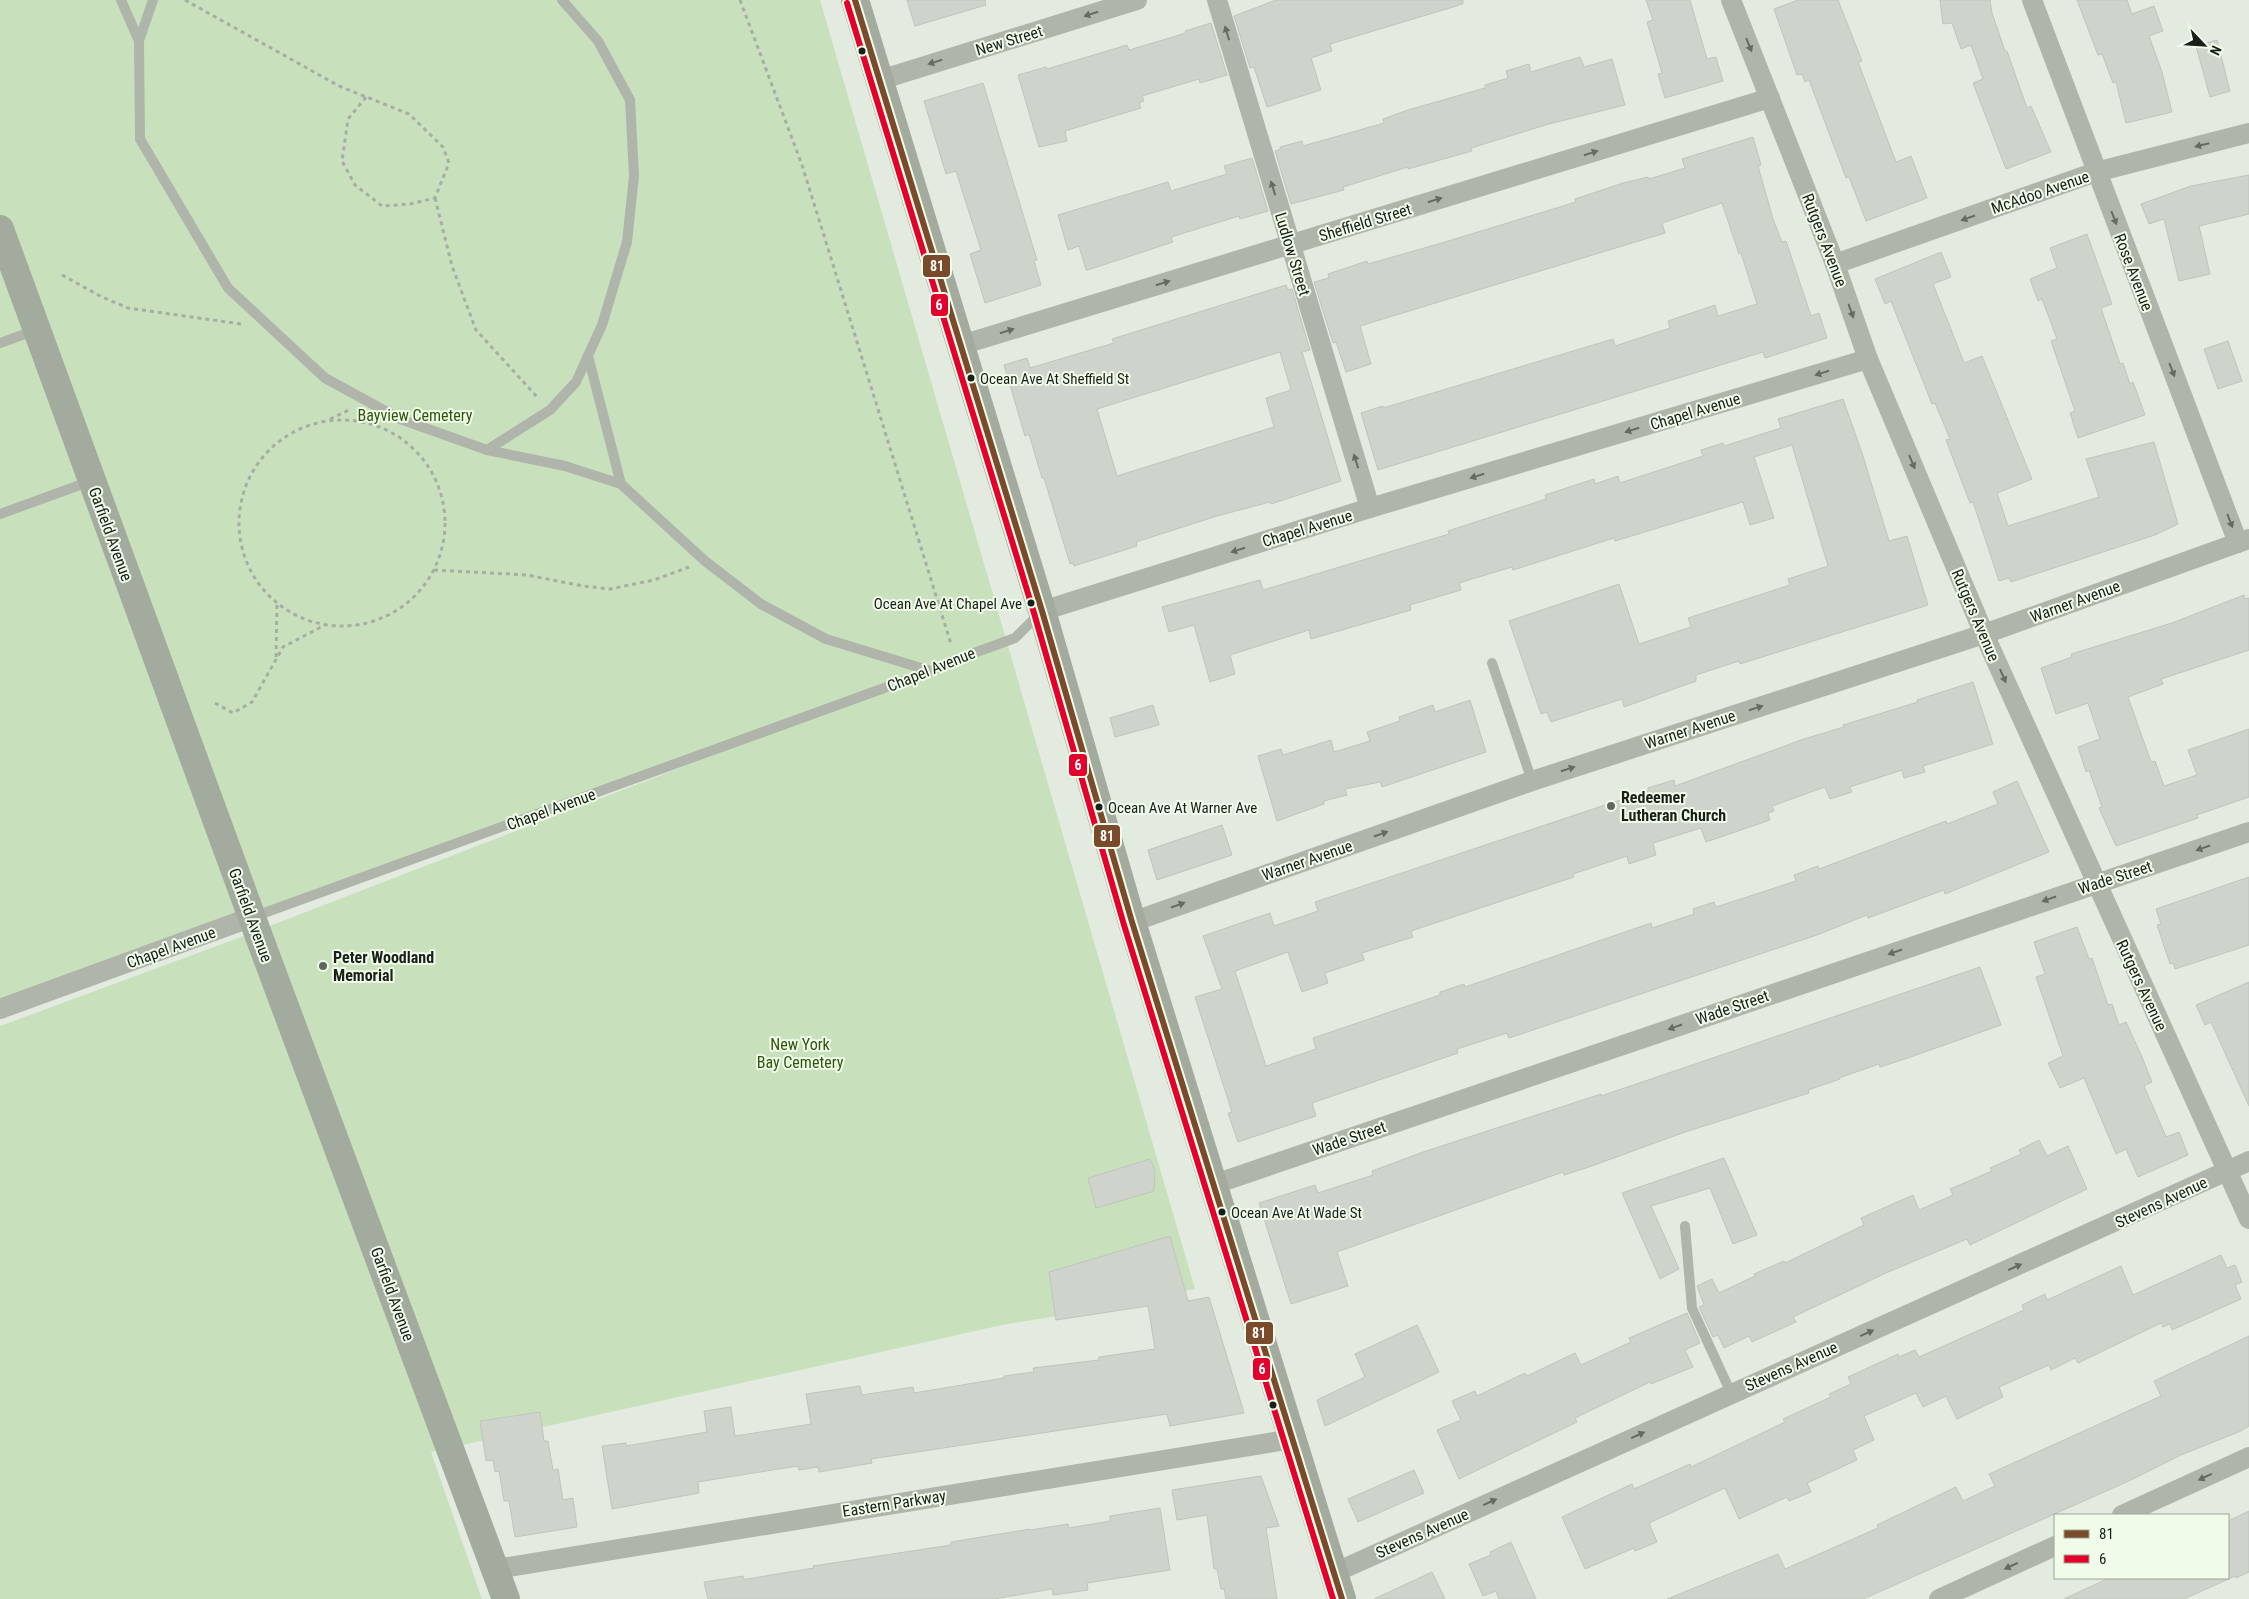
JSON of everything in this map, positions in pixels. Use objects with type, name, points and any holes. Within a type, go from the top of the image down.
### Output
[{"type":"street","points":[[855,0],[1042,611],[1132,922],[1215,1184],[1342,1599]]},
{"type":"street","name":"New Street","points":[[880,80],[1137,0]]},
{"type":"street","name":"Ludlow Street","points":[[1217,0],[1370,508]]},
{"type":"street","name":"Rutgers Avenue","points":[[1731,0],[1835,264],[1868,359],[1984,634],[2249,1219]]},
{"type":"street","name":"Rose Avenue","points":[[2032,0],[2096,172],[2244,541]]},
{"type":"street","name":"Sheffield Street","points":[[961,345],[1770,98]]},
{"type":"street","name":"McAdoo Avenue","points":[[1835,264],[2096,172],[2249,133]]},
{"type":"street","name":"Garfield Avenue","points":[[0,229],[252,917],[506,1599]]},
{"type":"street","name":"Chapel Avenue","points":[[1042,611],[1370,508],[1868,359]]},
{"type":"street","name":"Warner Avenue","points":[[1132,922],[1532,781],[1984,634],[2244,541]]},
{"type":"street","name":"Wade Street","points":[[1215,1184],[2249,832]]},
{"type":"street","name":"Chapel Avenue","points":[[0,1009],[252,917]]},
{"type":"street","name":"Stevens Avenue","points":[[1334,1573],[2249,1161]]},
{"type":"street","name":"Eastern Parkway","points":[[496,1569],[1292,1439]]},
{"type":"street","points":[[2124,1514],[2249,1457]]},
{"type":"street","points":[[1938,1599],[2054,1546]]},
{"type":"lane","points":[[121,0],[139,41]]},
{"type":"lane","points":[[153,0],[139,41],[140,139],[228,288],[325,378],[400,419],[487,450],[565,466],[621,484],[705,561],[761,604],[826,639],[931,671]]},
{"type":"lane","points":[[487,450],[550,410],[576,382],[602,325],[627,242],[634,176],[630,100],[598,41],[562,0]]},
{"type":"lane","points":[[0,343],[36,330]]},
{"type":"lane","points":[[588,356],[621,484]]},
{"type":"lane","points":[[0,514],[92,480]]},
{"type":"lane","name":"Chapel Avenue","points":[[252,917],[931,671],[1015,638],[1042,611]]},
{"type":"lane","points":[[1492,663],[1532,781]]},
{"type":"lane","points":[[1685,1226],[1692,1308],[1731,1393]]},
{"type":"path","points":[[185,0],[339,86],[409,114],[443,147],[449,164],[444,182],[436,198],[452,266],[476,330],[550,410]]},
{"type":"path","points":[[740,0],[802,165],[939,599],[955,660]]},
{"type":"path","points":[[367,96],[348,119],[344,138],[342,161],[354,185],[382,206],[410,204],[436,198]]},
{"type":"path","points":[[62,275],[102,297],[128,308],[272,329]]},
{"type":"path","points":[[327,420],[359,420],[390,430],[416,450],[435,476],[445,507],[445,540],[434,570],[415,596],[389,616],[358,625],[325,625],[294,615],[277,602],[269,596],[250,570],[240,538],[240,506],[250,475],[270,449],[296,430],[327,420]]},
{"type":"path","points":[[434,570],[527,575],[583,586],[610,589],[654,580],[705,561]]},
{"type":"path","points":[[276,658],[277,602]]},
{"type":"path","points":[[215,703],[233,713],[252,702],[284,647],[325,625]]},
{"type":"green space","points":[[0,0],[820,0],[1195,1289],[1075,1313],[1002,1325],[431,1452],[482,1599],[0,1599],[0,1026],[233,940],[903,682],[0,1003]]},
{"type":"building","points":[[907,0],[985,0],[986,5],[915,26]]},
{"type":"building","points":[[1276,0],[1463,0],[1463,4],[1330,44],[1332,51],[1311,58],[1321,90],[1267,107],[1254,67],[1250,68],[1234,16]]},
{"type":"building","points":[[1646,0],[1690,0],[1707,59],[1716,57],[1723,81],[1665,98],[1658,74],[1662,73],[1647,22],[1653,20]]},
{"type":"building","points":[[1798,0],[1838,0],[1862,61],[1858,62],[1896,162],[1911,156],[1927,198],[1866,221],[1849,177],[1846,178],[1809,80],[1805,82],[1802,74],[1797,75],[1774,9]]},
{"type":"building","points":[[1940,0],[1990,0],[1992,13],[2005,51],[2007,51],[2027,108],[2031,106],[2051,152],[2006,169],[1973,83],[1983,79],[1971,45],[1961,49],[1952,23],[1943,24]]},
{"type":"building","points":[[2077,0],[2127,0],[2132,14],[2154,6],[2163,31],[2149,36],[2162,72],[2172,112],[2126,123],[2116,82],[2113,83],[2102,54],[2098,55]]},
{"type":"building","points":[[1211,23],[1227,75],[1200,83],[1199,79],[1142,96],[1144,101],[1139,103],[1141,108],[1065,131],[1067,141],[1039,147],[1018,75],[1046,67],[1047,69],[1127,45],[1129,50],[1186,33],[1185,31]]},
{"type":"building","points":[[2217,40],[2230,91],[2210,97],[2196,46]]},
{"type":"building","points":[[1580,57],[1584,67],[1612,59],[1625,105],[1549,124],[1471,148],[1472,151],[1408,169],[1408,167],[1343,187],[1344,190],[1291,204],[1275,151],[1281,149],[1280,147],[1302,141],[1303,146],[1384,123],[1383,119],[1408,110],[1485,88],[1485,85],[1508,78],[1506,71],[1529,64],[1531,72]]},
{"type":"building","points":[[983,83],[1037,260],[1034,261],[1041,285],[985,303],[970,254],[981,250],[956,171],[946,174],[924,101]]},
{"type":"building","points":[[1753,137],[1761,165],[1758,166],[1773,219],[1782,242],[1786,241],[1811,316],[1819,313],[1827,338],[1765,358],[1763,352],[1378,470],[1361,413],[1613,339],[1615,346],[1670,328],[1668,321],[1715,305],[1718,316],[1757,304],[1741,253],[1739,254],[1722,203],[1662,223],[1665,233],[1360,326],[1371,364],[1346,372],[1336,342],[1333,343],[1314,282],[1329,278],[1328,274],[1367,261],[1368,264],[1445,242],[1576,202],[1575,199],[1623,183],[1648,177],[1649,179],[1685,168],[1682,159]]},
{"type":"building","points":[[1252,158],[1268,211],[1240,219],[1239,216],[1171,237],[1173,242],[1088,270],[1086,270],[1079,246],[1068,250],[1058,215],[1168,182],[1171,191],[1227,174],[1224,166]]},
{"type":"building","points":[[2249,175],[2249,214],[2199,226],[2210,274],[2179,281],[2164,219],[2149,224],[2141,204],[2191,186]]},
{"type":"building","points":[[2087,234],[2112,304],[2101,308],[2120,364],[2123,363],[2130,384],[2133,382],[2145,415],[2078,438],[2070,413],[2075,411],[2051,341],[2057,339],[2042,299],[2038,301],[2030,279],[2057,268],[2050,248]]},
{"type":"building","points":[[1941,252],[1951,277],[1933,284],[1964,363],[1982,356],[2032,479],[1997,493],[2008,526],[2099,497],[2086,459],[2154,442],[2178,524],[2155,535],[2011,582],[2009,578],[1999,581],[1973,502],[1970,503],[1946,440],[1950,439],[1935,403],[1932,404],[1891,301],[1885,304],[1875,279]]},
{"type":"building","points":[[1286,285],[1288,290],[1292,289],[1310,350],[1302,352],[1341,481],[1271,504],[1270,502],[1217,516],[1136,542],[1137,546],[1074,566],[1073,563],[1070,564],[1029,434],[1025,436],[1004,365],[1027,358],[1030,368],[1114,343],[1112,339]],"holes":[[[1280,352],[1291,390],[1266,398],[1274,427],[1117,476],[1097,409]]]},
{"type":"building","points":[[2228,341],[2242,381],[2218,389],[2204,349]]},
{"type":"building","points":[[1843,399],[1889,541],[1907,536],[1928,605],[1740,664],[1739,661],[1696,675],[1696,681],[1624,707],[1622,699],[1551,722],[1547,712],[1541,714],[1509,621],[1619,584],[1639,644],[1691,627],[1688,618],[1790,585],[1788,579],[1828,566],[1792,445],[1754,457],[1774,518],[1750,525],[1743,502],[1615,541],[1614,538],[1513,570],[1512,567],[1459,583],[1461,590],[1410,605],[1411,610],[1311,639],[1309,630],[1230,655],[1235,674],[1210,682],[1194,625],[1169,632],[1162,607],[1260,580],[1263,590],[1449,534],[1448,531],[1546,499],[1545,495],[1594,479],[1595,484],[1618,476],[1620,483],[1703,456],[1701,450],[1723,443],[1724,446],[1781,428],[1778,419]]},
{"type":"building","points":[[2244,595],[2245,599],[2249,598],[2249,650],[2161,679],[2163,684],[2128,697],[2151,762],[2155,761],[2164,786],[2197,775],[2188,750],[2249,729],[2249,797],[2197,815],[2198,818],[2116,846],[2099,808],[2102,807],[2089,770],[2086,772],[2078,747],[2100,739],[2088,703],[2056,714],[2041,668],[2072,657],[2071,654],[2172,623]]},
{"type":"building","points":[[1973,682],[1993,744],[1923,766],[1925,772],[1904,778],[1902,770],[1850,787],[1852,792],[1830,799],[1825,787],[1772,806],[1774,811],[1768,813],[1770,820],[1706,842],[1701,828],[1653,843],[1656,855],[1629,864],[1627,856],[1573,874],[1574,877],[1411,931],[1413,937],[1362,953],[1364,960],[1325,973],[1328,983],[1302,992],[1288,952],[1235,971],[1266,1066],[1316,1049],[1313,1038],[1440,995],[1440,992],[1464,984],[1465,987],[1651,923],[1652,928],[1694,914],[1693,909],[1714,902],[1716,907],[1796,881],[1794,875],[1818,866],[1819,869],[1946,821],[1947,824],[1998,804],[1993,792],[2017,781],[2049,852],[1945,894],[1944,890],[1868,918],[1867,915],[1817,935],[1509,1038],[1507,1033],[1457,1049],[1458,1053],[1312,1103],[1316,1116],[1238,1142],[1228,1113],[1232,1112],[1195,997],[1222,989],[1203,936],[1270,913],[1274,926],[1318,911],[1315,902],[1648,791],[1648,788],[1674,780],[1675,786],[1804,739],[1844,727],[1843,725],[1918,702],[1917,700]]},
{"type":"building","points":[[1470,700],[1486,752],[1382,787],[1380,782],[1345,789],[1347,795],[1324,801],[1324,804],[1277,821],[1258,756],[1281,749],[1283,755],[1331,740],[1334,752],[1370,741],[1367,732],[1400,721],[1399,717],[1433,705],[1435,712]]},
{"type":"building","points":[[1153,705],[1159,725],[1115,737],[1110,718]]},
{"type":"building","points":[[1222,825],[1232,855],[1157,880],[1148,850]]},
{"type":"building","points":[[2249,877],[2249,945],[2175,969],[2173,963],[2170,964],[2157,925],[2161,924],[2156,909]]},
{"type":"building","points":[[2077,927],[2089,959],[2092,958],[2108,1005],[2112,1004],[2119,1025],[2126,1022],[2142,1057],[2152,1082],[2144,1086],[2166,1137],[2179,1132],[2188,1155],[2138,1177],[2126,1149],[2116,1154],[2084,1078],[2060,1088],[2048,1063],[2063,1056],[2036,977],[2045,974],[2034,942]]},
{"type":"building","points":[[1980,967],[2001,1025],[1880,1067],[1879,1064],[1808,1090],[1809,1093],[1685,1132],[1589,1167],[1564,1175],[1563,1172],[1337,1252],[1348,1286],[1291,1304],[1259,1203],[1315,1185],[1318,1193],[1373,1175],[1372,1171],[1423,1152],[1601,1094],[1601,1096]]},
{"type":"building","points":[[2249,982],[2249,1106],[2211,1022],[2205,1025],[2196,1005]]},
{"type":"building","points":[[2039,1140],[2047,1156],[2068,1146],[2087,1189],[1970,1245],[1967,1239],[1886,1273],[1793,1317],[1796,1322],[1752,1342],[1749,1336],[1724,1348],[1718,1335],[1713,1337],[1699,1307],[1704,1305],[1697,1286],[1712,1279],[1719,1293],[1755,1276],[1754,1274],[1784,1261],[1785,1263],[1864,1225],[1861,1218],[1913,1195],[1919,1210],[1953,1195],[1950,1189],[1992,1171],[1990,1168],[2021,1154],[2019,1150]]},
{"type":"building","points":[[1724,1158],[1757,1235],[1733,1244],[1710,1188],[1651,1206],[1679,1269],[1660,1279],[1622,1193]]},
{"type":"building","points":[[1150,1159],[1155,1170],[1154,1191],[1096,1208],[1088,1178]]},
{"type":"building","points":[[1170,1236],[1188,1301],[1209,1297],[1244,1413],[1170,1426],[1167,1414],[871,1459],[872,1463],[819,1472],[818,1467],[799,1470],[798,1466],[698,1482],[699,1493],[612,1509],[602,1446],[626,1443],[626,1446],[707,1432],[704,1411],[731,1407],[735,1436],[811,1424],[806,1394],[860,1386],[862,1395],[913,1387],[914,1393],[1034,1372],[1033,1368],[1099,1360],[1099,1357],[1155,1349],[1148,1306],[1056,1320],[1049,1272]]},
{"type":"building","points":[[2221,1255],[2227,1268],[2235,1265],[2242,1282],[2235,1285],[2241,1299],[2172,1330],[2170,1324],[2163,1327],[2161,1323],[2078,1363],[2075,1358],[2051,1370],[2049,1365],[1999,1387],[2003,1397],[1957,1419],[1946,1396],[1923,1407],[1916,1393],[1864,1416],[1874,1440],[1853,1450],[1857,1460],[1807,1483],[1811,1492],[1789,1501],[1787,1497],[1739,1519],[1725,1488],[1649,1523],[1657,1542],[1635,1551],[1634,1548],[1585,1569],[1562,1517],[1632,1484],[1634,1489],[1690,1464],[1691,1467],[1785,1422],[1783,1419],[1831,1397],[1829,1394],[1851,1384],[1848,1377],[1898,1354],[1899,1357],[1915,1350],[1919,1357],[2024,1310],[2022,1305],[2045,1294],[2047,1300],[2121,1266],[2133,1295]]},
{"type":"building","points":[[1687,1313],[1700,1343],[1685,1350],[1693,1367],[1651,1384],[1650,1382],[1575,1418],[1577,1422],[1459,1479],[1437,1430],[1461,1420],[1452,1401],[1475,1391],[1477,1396],[1525,1373],[1527,1376],[1575,1353],[1581,1365],[1631,1342],[1629,1338]]},
{"type":"building","points":[[1417,1325],[1439,1372],[1325,1426],[1317,1400],[1365,1377],[1355,1354]]},
{"type":"building","points":[[2249,1336],[2249,1426],[1863,1599],[1667,1599],[1778,1554],[1785,1569],[1878,1528],[1877,1525],[1956,1487],[1963,1501],[1995,1486],[1989,1474],[2161,1396],[2154,1381]]},
{"type":"building","points":[[540,1412],[544,1441],[548,1441],[553,1470],[558,1469],[563,1500],[573,1498],[577,1527],[515,1537],[509,1501],[504,1501],[499,1471],[495,1472],[493,1460],[486,1461],[480,1421]]},
{"type":"building","points":[[1414,1470],[1424,1493],[1358,1522],[1348,1499]]},
{"type":"building","points":[[1261,1476],[1279,1526],[1266,1528],[1277,1599],[1226,1599],[1224,1589],[1221,1589],[1217,1569],[1214,1569],[1207,1515],[1177,1520],[1172,1490]]},
{"type":"building","points":[[1160,1508],[1170,1570],[1087,1583],[1088,1590],[1053,1595],[1052,1589],[994,1599],[708,1599],[704,1582],[743,1576],[744,1579],[748,1579],[814,1568],[813,1566],[951,1545],[951,1542],[1030,1529],[1068,1524],[1069,1528],[1110,1521],[1110,1516]]},
{"type":"building","points":[[2249,1511],[2249,1572],[2236,1578],[2235,1576],[2229,1579],[2229,1521]]},
{"type":"building","points":[[1511,1542],[1536,1599],[1499,1599],[1496,1591],[1483,1596],[1469,1564],[1491,1555],[1490,1552]]},
{"type":"building","points":[[1432,1572],[1445,1599],[1374,1599]]},
{"type":"building","points":[[2107,1579],[2228,1579],[2184,1599],[2064,1599]]},
{"type":"transit line","name":"81","points":[[855,0],[1042,611],[1132,922],[1342,1599]]},
{"type":"transit line","name":"6","points":[[847,3],[1034,613],[1124,925],[1333,1599]]},
{"type":"place","name":"Ocean Ave At Sheffield St","points":[[971,378]]},
{"type":"place","name":"Ocean Ave At Chapel Ave","points":[[1031,603]]},
{"type":"place","name":"Redeemer Lutheran Church","points":[[1611,806]]},
{"type":"place","name":"Ocean Ave At Warner Ave","points":[[1099,807]]},
{"type":"place","name":"Peter Woodland Memorial","points":[[323,966]]},
{"type":"place","name":"Ocean Ave At Wade St","points":[[1222,1212]]},
{"type":"park label","name":"Bayview Cemetery","points":[[415,415]]},
{"type":"park label","name":"New York Bay Cemetery","points":[[800,1053]]}]
